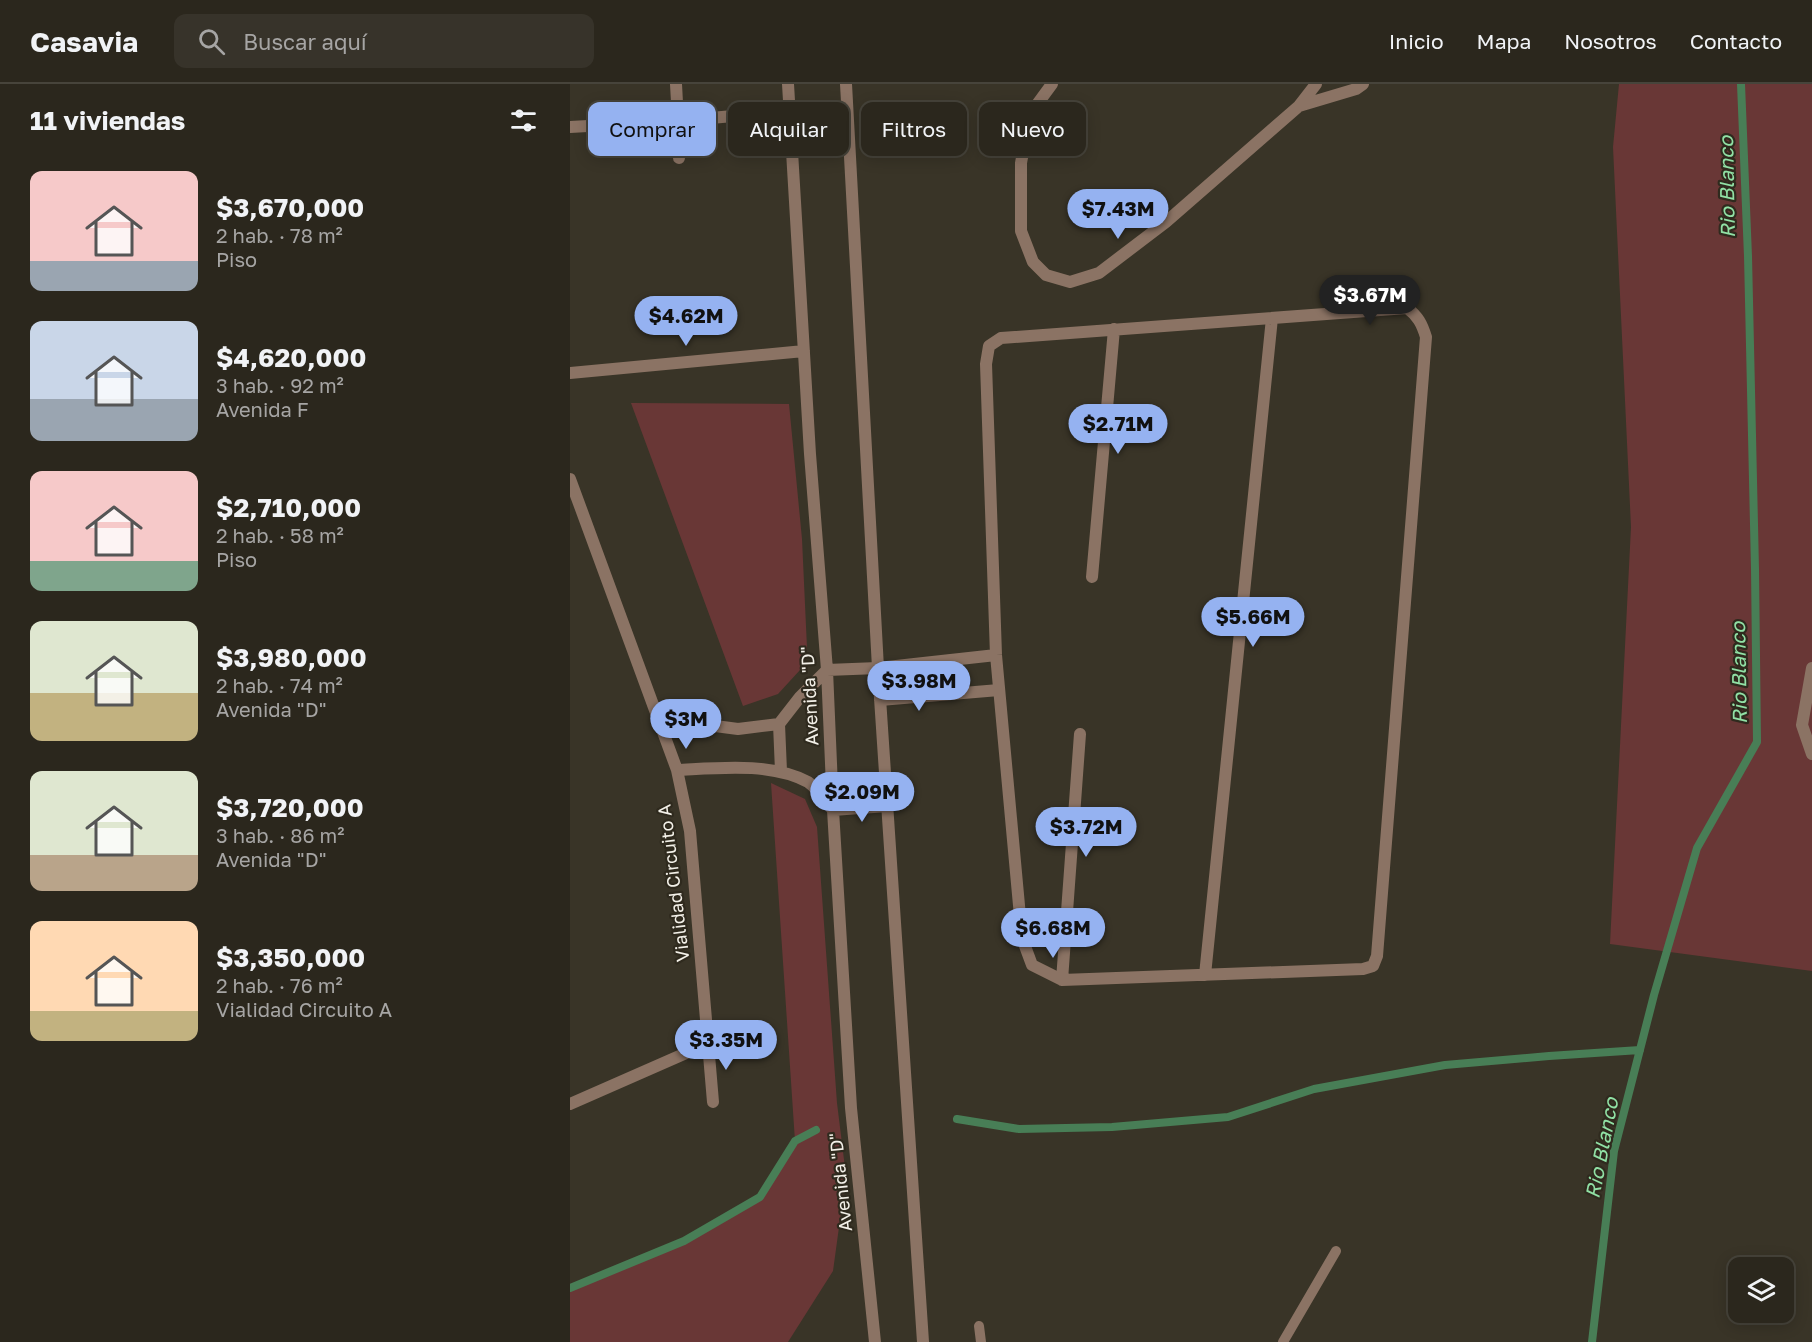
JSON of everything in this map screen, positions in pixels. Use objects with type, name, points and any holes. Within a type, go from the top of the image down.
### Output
[{"type":"street","points":[[676,84],[677,102]]},
{"type":"street","name":"Avenida \"D\"","points":[[788,84],[810,454],[827,670],[851,1108],[875,1342]]},
{"type":"street","points":[[846,84],[878,668],[923,1342]]},
{"type":"street","points":[[1052,84],[1030,114],[1021,163],[1022,231],[1033,262],[1046,275],[1070,282],[1099,273],[1166,222],[1299,106],[1316,84]]},
{"type":"street","points":[[1299,106],[1356,89],[1363,84]]},
{"type":"street","points":[[570,127],[588,126]]},
{"type":"street","points":[[1407,308],[1420,320],[1426,337],[1377,956],[1373,966],[1363,969],[1062,980],[1032,965],[1022,938],[996,655],[986,364],[989,346],[1001,338],[1114,329],[1407,308]]},
{"type":"street","points":[[1205,975],[1272,318]]},
{"type":"street","points":[[1092,577],[1114,329]]},
{"type":"street","points":[[570,373],[804,351]]},
{"type":"street","name":"Vialidad Circuito A","points":[[570,479],[677,770],[690,831],[713,1101]]},
{"type":"street","points":[[781,771],[779,724],[800,697],[827,670],[878,668],[996,655]]},
{"type":"street","points":[[1812,668],[1802,725],[1812,754]]},
{"type":"street","points":[[880,700],[999,690]]},
{"type":"street","points":[[660,724],[700,724],[738,729],[779,724]]},
{"type":"street","points":[[1062,980],[1080,734]]},
{"type":"street","points":[[677,770],[781,771],[810,783],[833,810],[887,806]]},
{"type":"street","points":[[570,1104],[709,1043]]},
{"type":"lane","points":[[1283,1342],[1336,1251]]},
{"type":"lane","points":[[979,1326],[981,1342]]},
{"type":"shaded area","points":[[1619,84],[1812,84],[1812,971],[1610,944],[1631,527],[1613,147]]},
{"type":"shaded area","points":[[631,403],[789,404],[802,539],[807,648],[800,670],[778,694],[743,706]]},
{"type":"shaded area","points":[[771,783],[805,799],[817,827],[837,1103],[846,1176],[833,1271],[788,1342],[570,1342],[570,1288],[684,1241],[760,1197],[795,1141]]},
{"type":"waterway","name":"Rio Blanco","points":[[1592,1342],[1614,1151],[1654,995],[1697,848],[1757,742],[1748,256],[1741,84]]},
{"type":"waterway","points":[[957,1119],[1019,1129],[1112,1127],[1228,1117],[1314,1089],[1445,1065],[1640,1050]]},
{"type":"waterway","points":[[570,1288],[684,1241],[760,1197],[795,1141],[816,1130]]}]
